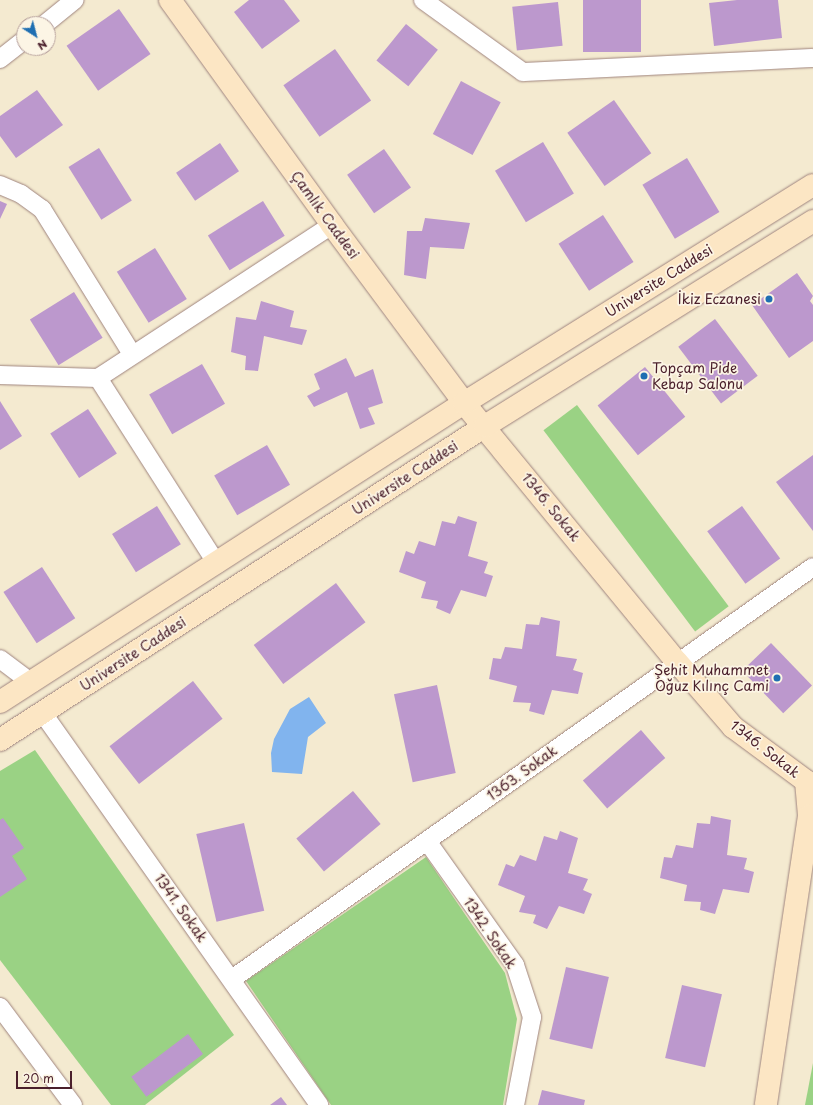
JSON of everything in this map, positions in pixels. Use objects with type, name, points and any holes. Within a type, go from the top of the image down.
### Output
[{"type":"street","points":[[55,16],[76,0]]},
{"type":"street","name":"Çamlık Caddesi","points":[[170,0],[332,225],[464,403],[485,426]]},
{"type":"street","points":[[423,0],[522,72],[813,58]]},
{"type":"street","points":[[0,59],[16,46]]},
{"type":"street","points":[[0,184],[21,194],[42,209],[132,354]]},
{"type":"street","name":"Universite Caddesi","points":[[0,702],[217,564],[464,403],[813,186]]},
{"type":"street","name":"Universite Caddesi","points":[[0,740],[485,426],[813,221]]},
{"type":"street","points":[[0,375],[98,378],[132,354],[332,225]]},
{"type":"street","points":[[98,378],[217,564]]},
{"type":"street","name":"1346. Sokak","points":[[485,426],[677,662],[733,727],[809,780],[810,816],[766,1105]]},
{"type":"street","name":"1363. Sokak","points":[[232,979],[813,567]]},
{"type":"street","points":[[0,659],[32,683]]},
{"type":"street","name":"1341. Sokak","points":[[42,712],[232,979],[318,1105]]},
{"type":"street","name":"1342. Sokak","points":[[427,841],[515,965],[532,1017],[515,1105]]},
{"type":"street","points":[[0,1007],[73,1105]]},
{"type":"green space","points":[[577,405],[729,606],[695,632],[543,430]]},
{"type":"green space","points":[[35,750],[234,1035],[145,1105],[111,1105],[0,960],[0,771]]},
{"type":"green space","points":[[426,857],[505,973],[517,1019],[503,1105],[331,1105],[246,981]]},
{"type":"green space","points":[[813,1063],[813,1105],[805,1105]]},
{"type":"water","points":[[309,697],[326,723],[308,737],[302,774],[272,772],[271,753],[274,739],[290,709]]},
{"type":"building","points":[[249,0],[284,0],[300,21],[262,49],[234,12]]},
{"type":"building","points":[[583,0],[641,0],[641,52],[583,52]]},
{"type":"building","points":[[737,0],[778,0],[782,38],[714,46],[709,3]]},
{"type":"building","points":[[558,2],[563,46],[517,51],[512,7]]},
{"type":"building","points":[[119,9],[151,54],[98,91],[67,46]]},
{"type":"building","points":[[406,24],[438,50],[408,86],[376,61]]},
{"type":"building","points":[[335,49],[371,101],[320,137],[283,85]]},
{"type":"building","points":[[461,81],[501,102],[473,155],[433,134]]},
{"type":"building","points":[[37,90],[63,125],[16,158],[0,136],[0,116]]},
{"type":"building","points":[[614,100],[651,153],[605,186],[567,133]]},
{"type":"building","points":[[543,142],[574,193],[526,222],[495,171]]},
{"type":"building","points":[[220,143],[239,171],[195,201],[176,173]]},
{"type":"building","points":[[99,148],[132,201],[101,220],[68,167]]},
{"type":"building","points":[[384,149],[411,188],[374,213],[347,175]]},
{"type":"building","points":[[687,158],[719,212],[675,239],[642,185]]},
{"type":"building","points":[[0,201],[7,204],[0,219]]},
{"type":"building","points":[[263,201],[285,236],[230,270],[208,235]]},
{"type":"building","points":[[603,215],[633,262],[589,291],[559,244]]},
{"type":"building","points":[[425,218],[470,223],[464,249],[430,247],[426,279],[404,275],[407,231],[422,231]]},
{"type":"building","points":[[155,248],[187,299],[149,323],[117,272]]},
{"type":"building","points":[[797,273],[813,296],[810,301],[813,305],[813,341],[789,358],[752,305]]},
{"type":"building","points":[[74,292],[103,338],[59,365],[30,320]]},
{"type":"building","points":[[261,301],[294,311],[290,327],[307,330],[302,345],[264,336],[258,371],[245,370],[246,356],[231,352],[236,317],[256,320]]},
{"type":"building","points":[[715,319],[758,376],[721,403],[678,347]]},
{"type":"building","points":[[346,358],[355,377],[373,369],[383,403],[368,408],[375,424],[360,429],[347,392],[314,407],[307,396],[320,389],[314,374]]},
{"type":"building","points":[[202,364],[225,404],[172,434],[149,394]]},
{"type":"building","points":[[645,367],[685,417],[638,455],[598,405]]},
{"type":"building","points":[[0,401],[22,436],[0,450]]},
{"type":"building","points":[[88,409],[117,453],[79,478],[50,434]]},
{"type":"building","points":[[267,445],[290,485],[237,515],[214,476]]},
{"type":"building","points":[[813,455],[813,531],[776,482]]},
{"type":"building","points":[[157,506],[181,544],[136,572],[112,534]]},
{"type":"building","points":[[742,506],[780,559],[745,584],[707,531]]},
{"type":"building","points":[[458,516],[477,522],[468,556],[488,562],[484,573],[493,576],[486,597],[461,590],[450,614],[436,608],[438,601],[421,598],[426,582],[399,572],[406,551],[414,554],[419,541],[435,546],[442,521],[455,524]]},
{"type":"building","points":[[42,567],[75,618],[37,643],[3,592]]},
{"type":"building","points":[[336,583],[365,622],[283,684],[254,645]]},
{"type":"building","points":[[541,617],[560,621],[556,656],[577,659],[573,670],[583,673],[578,694],[552,690],[544,715],[529,711],[531,703],[513,702],[517,686],[489,679],[493,658],[501,659],[505,647],[522,649],[526,624],[539,625]]},
{"type":"building","name":"Şehit Muhammet Oğuz Kılınç Cami","points":[[771,643],[812,685],[783,713],[742,671]]},
{"type":"building","points":[[193,681],[223,719],[139,784],[109,746]]},
{"type":"building","points":[[437,685],[456,773],[413,782],[394,694]]},
{"type":"building","points":[[641,730],[665,758],[607,808],[583,781]]},
{"type":"building","points":[[353,791],[381,824],[324,872],[296,839]]},
{"type":"building","points":[[711,816],[731,820],[727,855],[747,858],[744,869],[754,872],[749,893],[723,889],[715,914],[700,910],[701,902],[684,901],[687,885],[660,878],[664,857],[672,858],[676,845],[693,848],[697,823],[710,824]]},
{"type":"building","points":[[3,818],[24,848],[12,856],[27,879],[0,897],[0,820]]},
{"type":"building","points":[[244,823],[264,911],[217,922],[196,834]]},
{"type":"building","points":[[560,831],[578,838],[568,873],[588,879],[583,890],[592,894],[584,914],[559,906],[547,929],[533,923],[536,915],[519,912],[525,896],[498,885],[506,864],[514,867],[520,855],[536,861],[544,836],[557,840]]},
{"type":"building","points":[[566,967],[609,977],[592,1049],[549,1039]]},
{"type":"building","points":[[682,985],[722,994],[705,1067],[665,1058]]},
{"type":"building","points":[[188,1034],[203,1054],[146,1097],[131,1077]]},
{"type":"building","points":[[542,1090],[585,1100],[584,1105],[538,1105]]},
{"type":"building","points":[[281,1097],[287,1105],[270,1105]]},
{"type":"place","name":"İkiz Eczanesi","points":[[769,299]]},
{"type":"place","name":"Topçam Pide Kebap Salonu","points":[[644,376]]},
{"type":"place","name":"Şehit Muhammet Oğuz Kılınç Cami","points":[[777,678]]}]
